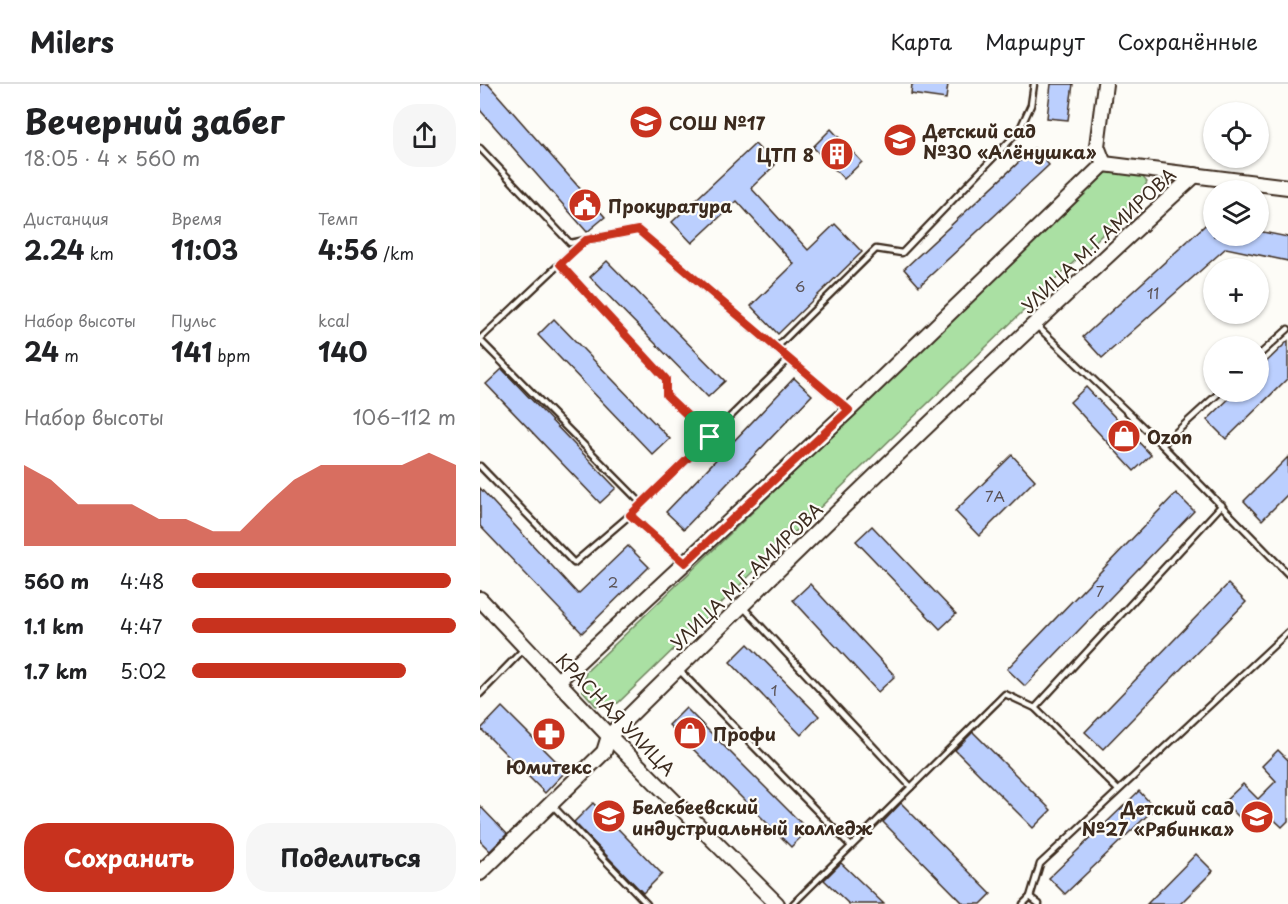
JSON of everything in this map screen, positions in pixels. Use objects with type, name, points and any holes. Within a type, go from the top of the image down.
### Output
[{"type":"street","points":[[560,680],[849,410],[1104,164],[1097,146],[1105,84]]},
{"type":"street","name":"УЛИЦА М.Г.АМИРОВА","points":[[1104,164],[1195,175]]},
{"type":"street","points":[[1195,175],[1288,187]]},
{"type":"street","name":"УЛИЦА М.Г.АМИРОВА","points":[[480,873],[604,752],[609,736],[741,605],[1034,323],[1195,175]]},
{"type":"street","name":"КРАСНАЯ УЛИЦА","points":[[480,599],[560,680],[609,736],[777,904]]},
{"type":"lane","points":[[776,348],[876,249],[902,253],[1019,131],[1031,105],[1034,84]]},
{"type":"lane","points":[[480,148],[570,243],[638,230],[849,410]]},
{"type":"lane","points":[[586,240],[480,340],[642,504]]},
{"type":"lane","points":[[560,264],[666,379],[666,395],[710,437]]},
{"type":"lane","points":[[1034,323],[1162,445],[1288,574]]},
{"type":"lane","points":[[1269,346],[1288,329]]},
{"type":"lane","points":[[480,466],[574,563],[642,504],[789,359]]},
{"type":"lane","points":[[1162,445],[1209,402]]},
{"type":"lane","points":[[1035,708],[1222,506]]},
{"type":"lane","points":[[630,515],[685,563]]},
{"type":"lane","points":[[741,605],[911,787]]},
{"type":"lane","points":[[1023,904],[1030,897],[1040,864],[1117,789],[1288,632]]},
{"type":"lane","points":[[480,694],[526,646]]},
{"type":"lane","points":[[677,668],[851,846]]},
{"type":"lane","points":[[793,904],[1005,694],[1035,708],[1117,789]]},
{"type":"lane","points":[[550,804],[646,904]]},
{"type":"lane","points":[[1030,897],[1039,904]]},
{"type":"green space","points":[[1134,167],[1147,182],[1138,200],[618,703],[596,706],[582,690],[586,672],[1110,169]]},
{"type":"building","points":[[480,84],[488,84],[605,217],[587,232],[480,110]]},
{"type":"building","points":[[912,84],[948,84],[946,99],[911,94]]},
{"type":"building","points":[[1051,84],[1073,84],[1068,120],[1047,118]]},
{"type":"building","name":"ЦТП 8","points":[[831,129],[862,162],[844,179],[813,147]]},
{"type":"building","points":[[755,144],[775,165],[751,188],[808,250],[835,224],[862,252],[778,334],[751,306],[794,264],[737,201],[692,243],[672,222]]},
{"type":"building","points":[[1034,148],[1049,165],[919,286],[904,269]]},
{"type":"building","points":[[1203,227],[1203,246],[1269,246],[1269,233],[1288,237],[1288,261],[1226,248],[1215,258],[1203,258],[1203,268],[1102,358],[1083,337]]},
{"type":"building","points":[[607,261],[725,381],[708,397],[590,277]]},
{"type":"building","points":[[554,319],[670,439],[653,455],[538,335]]},
{"type":"building","points":[[1288,341],[1288,378],[1269,397],[1269,359]]},
{"type":"building","points":[[502,369],[616,488],[600,503],[486,384]]},
{"type":"building","points":[[794,378],[812,395],[684,529],[666,512]]},
{"type":"building","points":[[1086,387],[1151,455],[1134,471],[1070,402]]},
{"type":"building","points":[[1226,402],[1264,402],[1226,439],[1207,420]]},
{"type":"building","points":[[1012,455],[1035,480],[979,536],[955,511]]},
{"type":"building","points":[[1288,457],[1288,494],[1262,520],[1244,501]]},
{"type":"building","points":[[480,488],[578,594],[628,546],[649,567],[582,633],[480,526]]},
{"type":"building","points":[[1176,493],[1194,511],[1025,686],[1007,669]]},
{"type":"building","points":[[872,526],[956,614],[940,629],[856,541]]},
{"type":"building","points":[[810,584],[895,676],[878,692],[793,600]]},
{"type":"building","points":[[1228,584],[1246,602],[1103,749],[1085,732]]},
{"type":"building","points":[[748,644],[819,716],[801,735],[730,662]]},
{"type":"building","points":[[502,707],[566,771],[545,793],[481,729]]},
{"type":"building","points":[[686,708],[808,830],[791,847],[669,725]]},
{"type":"building","points":[[973,732],[1051,810],[1033,828],[955,750]]},
{"type":"building","points":[[1278,750],[1288,760],[1288,821],[1282,827],[1266,812],[1250,828],[1224,802],[1243,784],[1258,799],[1276,781],[1262,766]]},
{"type":"building","points":[[1139,791],[1155,808],[1065,894],[1049,878]]},
{"type":"building","points":[[593,803],[662,874],[643,893],[574,822]]},
{"type":"building","points":[[901,803],[991,894],[981,904],[964,904],[883,822]]},
{"type":"building","points":[[480,806],[507,834],[490,851],[480,841]]},
{"type":"building","points":[[1196,854],[1213,871],[1180,904],[1147,904]]},
{"type":"building","points":[[841,863],[884,904],[849,904],[824,880]]},
{"type":"place","name":"СОШ №17","points":[[646,122]]},
{"type":"place","name":"Детский сад №30 «Алёнушка»","points":[[900,140]]},
{"type":"place","name":"ЦТП 8","points":[[837,154]]},
{"type":"place","name":"Прокуратура","points":[[585,205]]},
{"type":"place","name":"Ozon","points":[[1124,436]]},
{"type":"place","name":"Профи","points":[[690,733]]},
{"type":"place","name":"Юмитекс","points":[[549,734]]},
{"type":"place","name":"Белебеевский индустриальный колледж","points":[[609,816]]},
{"type":"place","name":"Детский сад №27 «Рябинка»","points":[[1257,817]]},
{"type":"route","points":[[638,230],[849,410],[685,563],[630,515],[710,437],[666,395],[666,379],[560,264],[586,240],[638,230]]}]
